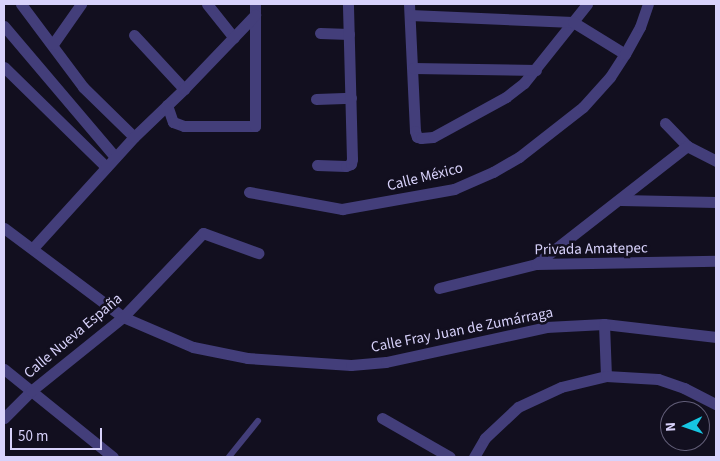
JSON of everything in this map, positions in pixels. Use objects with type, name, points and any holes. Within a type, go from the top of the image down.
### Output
[{"type":"street","points":[[21,4],[53,44],[83,87],[134,136]]},
{"type":"street","points":[[53,44],[81,4]]},
{"type":"street","points":[[206,4],[234,38]]},
{"type":"street","points":[[317,165],[351,164],[348,4]]},
{"type":"street","points":[[587,4],[573,22],[536,70],[506,97],[433,137],[417,136],[410,9],[573,22],[625,54]]},
{"type":"street","name":"Calle México","points":[[249,192],[342,209],[454,188],[519,157],[583,107],[610,77],[625,54],[640,27],[648,4]]},
{"type":"street","points":[[33,248],[134,136],[234,38],[255,9]]},
{"type":"street","points":[[166,105],[173,122],[184,126],[255,126],[255,9]]},
{"type":"street","points":[[4,26],[115,157]]},
{"type":"street","points":[[320,33],[349,34]]},
{"type":"street","points":[[134,34],[184,89]]},
{"type":"street","points":[[4,67],[106,167]]},
{"type":"street","points":[[413,68],[536,70]]},
{"type":"street","points":[[316,99],[351,98]]},
{"type":"street","points":[[665,124],[687,146],[716,161]]},
{"type":"street","points":[[536,264],[621,200],[687,146]]},
{"type":"street","points":[[621,200],[716,202]]},
{"type":"street","name":"Calle Fray Juan de Zumárraga","points":[[4,228],[123,317],[192,347],[247,358],[351,365],[405,359],[546,327],[604,324],[716,338]]},
{"type":"street","name":"Calle Nueva España","points":[[4,418],[31,391],[123,317],[202,233],[258,253]]},
{"type":"street","name":"Privada Amatepec","points":[[439,288],[536,264],[716,261]]},
{"type":"street","points":[[604,324],[606,376]]},
{"type":"street","points":[[4,369],[109,456]]},
{"type":"street","points":[[478,456],[485,438],[500,420],[518,407],[561,387],[606,376],[658,379],[684,388],[716,404]]},
{"type":"street","points":[[382,418],[450,457]]},
{"type":"lane","points":[[229,457],[258,421]]}]
